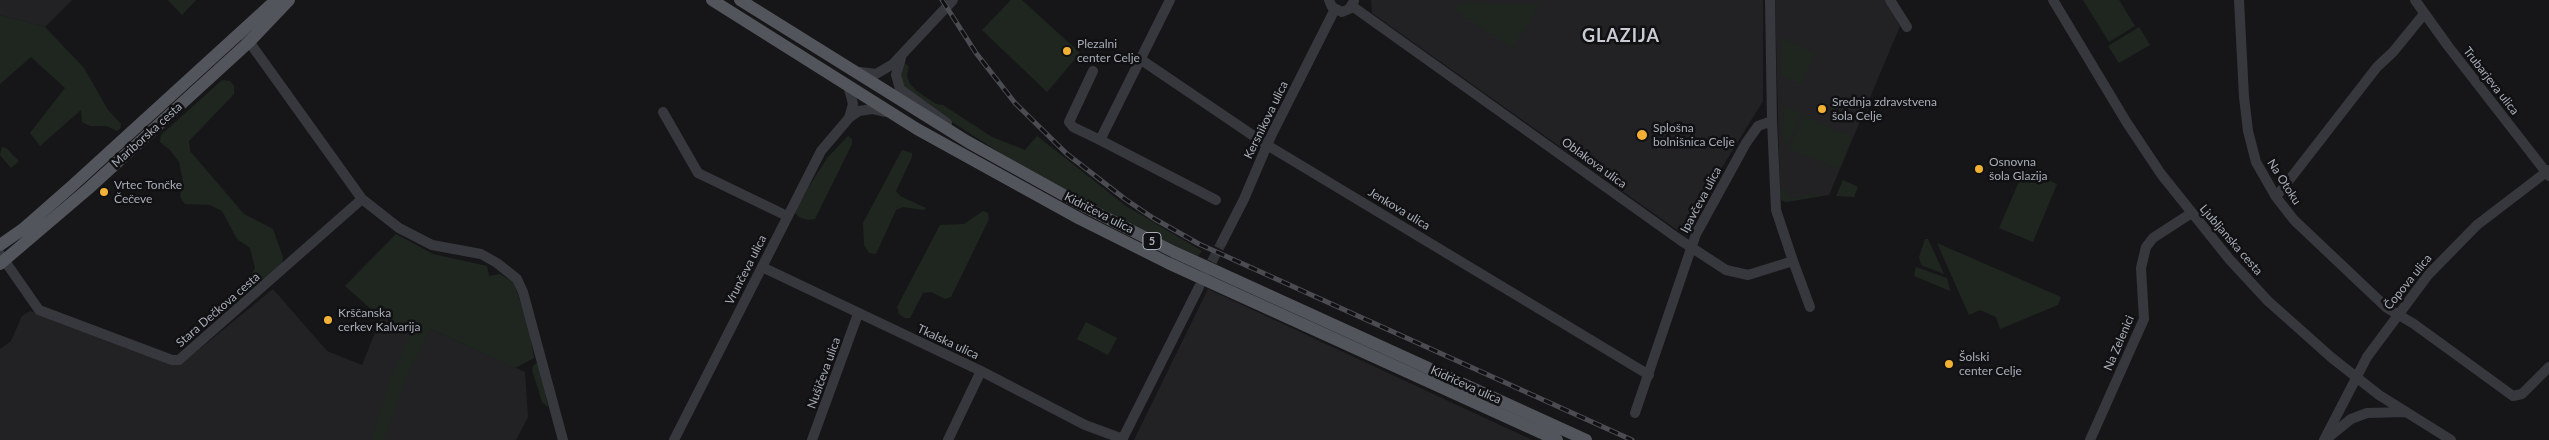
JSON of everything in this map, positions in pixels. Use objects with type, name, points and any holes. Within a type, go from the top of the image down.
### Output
[{"type":"main road","name":"Mariborska cesta","points":[[2,259],[88,189],[245,36],[276,0]]},
{"type":"main road","name":"Mariborska cesta","points":[[0,245],[23,229],[245,36],[290,0]]},
{"type":"main road","name":"Kidričeva ulica","points":[[712,0],[898,117],[1064,210],[1168,263],[1557,440]]},
{"type":"main road","name":"Kidričeva ulica","points":[[740,0],[968,142],[1087,208],[1174,252],[1586,440]]},
{"type":"street","points":[[824,53],[869,75],[884,71],[901,57],[953,0]]},
{"type":"street","points":[[1100,140],[1170,0]]},
{"type":"street","points":[[1329,0],[1335,9],[1342,12],[1353,3]]},
{"type":"street","points":[[1770,0],[1776,210],[1810,307]]},
{"type":"street","points":[[1890,0],[1907,27]]},
{"type":"street","name":"Ljubljanska cesta","points":[[2053,0],[2127,123],[2190,214],[2268,301],[2355,377],[2451,440]]},
{"type":"street","name":"Na Otoku","points":[[2239,0],[2248,131],[2256,162],[2276,197],[2294,220],[2387,308],[2397,315]]},
{"type":"street","name":"Trubarjeva ulica","points":[[2415,0],[2548,173]]},
{"type":"street","name":"Oblakova ulica","points":[[1353,3],[1690,246],[1735,274],[1759,273],[1793,262]]},
{"type":"street","name":"Kersnikova ulica","points":[[1222,242],[1244,199],[1266,145],[1335,9]]},
{"type":"street","points":[[2276,197],[2377,67],[2393,52],[2424,14]]},
{"type":"street","points":[[245,36],[362,199],[399,228],[432,245],[481,254],[517,279],[523,292],[563,440]]},
{"type":"street","points":[[901,57],[896,75],[900,89],[954,128],[968,142]]},
{"type":"street","name":"Jenkova ulica","points":[[1140,59],[1266,145],[1648,375]]},
{"type":"street","points":[[1093,71],[1069,122],[1073,127],[1216,200]]},
{"type":"street","points":[[848,85],[853,104],[849,118]]},
{"type":"street","name":"Vrunčeva ulica","points":[[674,440],[787,216],[822,151],[849,118],[859,111],[872,109],[898,117]]},
{"type":"street","points":[[663,112],[698,173],[787,216]]},
{"type":"street","name":"Ipavčeva ulica","points":[[1635,413],[1690,246],[1746,143],[1758,126],[1772,120]]},
{"type":"street","name":"Čopova ulica","points":[[2325,440],[2355,377],[2397,315],[2428,275],[2459,243],[2504,203],[2548,173]]},
{"type":"street","name":"Stara Dečkova cesta","points":[[2,259],[39,310],[172,360],[179,360],[362,199]]},
{"type":"street","name":"Na Zelenici","points":[[2090,440],[2144,319],[2140,268],[2146,247],[2154,238],[2190,214]]},
{"type":"street","name":"Tkalska ulica","points":[[762,267],[981,372],[1085,425],[1123,439]]},
{"type":"street","points":[[1123,439],[1199,287]]},
{"type":"street","name":"Nušičeva ulica","points":[[812,440],[858,314]]},
{"type":"street","points":[[2397,315],[2513,396],[2522,394],[2549,366]]},
{"type":"street","points":[[948,440],[981,372]]},
{"type":"street","points":[[2325,440],[2337,428],[2367,413],[2406,412]]},
{"type":"shaded area","points":[[0,0],[72,0],[45,27],[0,15]]},
{"type":"shaded area","points":[[168,0],[196,0],[182,15]]},
{"type":"shaded area","points":[[1011,0],[1022,0],[1080,53],[1047,92],[982,30]]},
{"type":"shaded area","name":"Splošna bolnišnica Celje","points":[[1371,0],[1763,0],[1763,101],[1721,169],[1687,237],[1372,13]]},
{"type":"shaded area","name":"Srednja zdravstvena šola Celje","points":[[1775,0],[1885,0],[1900,26],[1829,195],[1786,202],[1781,200]]},
{"type":"shaded area","points":[[2083,0],[2119,0],[2135,26],[2109,42]]},
{"type":"shaded area","points":[[1459,3],[1541,4],[1512,48],[1458,12],[1456,9]]},
{"type":"shaded area","points":[[0,15],[45,27],[84,68],[108,110],[121,124],[120,129],[117,131],[106,126],[90,126],[82,122],[81,110],[40,146],[30,133],[65,88],[31,57],[0,84]]},
{"type":"shaded area","points":[[2139,27],[2150,45],[2119,63],[2108,46]]},
{"type":"shaded area","points":[[1781,38],[1815,53],[1801,84],[1782,76]]},
{"type":"shaded area","points":[[905,63],[909,67],[907,76],[910,84],[936,104],[943,105],[992,137],[1025,150],[1037,136],[1126,206],[1202,251],[1198,256],[1142,230],[1016,163],[910,95],[903,88],[900,72]]},
{"type":"shaded area","points":[[222,80],[230,81],[234,86],[234,94],[189,141],[190,151],[244,214],[273,229],[283,257],[282,264],[257,287],[251,285],[250,278],[255,268],[250,248],[237,239],[222,211],[210,205],[185,204],[180,197],[183,181],[179,162],[170,150],[160,142],[161,135]]},
{"type":"shaded area","points":[[1784,106],[1801,113],[1787,147],[1783,140]]},
{"type":"shaded area","points":[[1804,116],[1852,137],[1839,169],[1789,149]]},
{"type":"shaded area","points":[[848,136],[852,139],[852,144],[815,219],[808,220],[799,217],[795,213],[796,207],[827,158]]},
{"type":"shaded area","points":[[2,147],[6,148],[19,161],[11,168],[0,155]]},
{"type":"shaded area","points":[[902,150],[912,153],[912,157],[896,191],[900,196],[926,208],[924,210],[903,207],[896,210],[876,254],[869,253],[864,245],[863,223]]},
{"type":"shaded area","points":[[2024,170],[2057,184],[2033,242],[1999,228]]},
{"type":"shaded area","points":[[1843,180],[1858,187],[1854,197],[1836,196]]},
{"type":"shaded area","points":[[1787,190],[1789,198],[1820,194],[1820,196],[1786,202],[1781,200],[1780,191]]},
{"type":"shaded area","points":[[983,211],[988,213],[989,219],[951,297],[945,299],[931,292],[923,293],[910,318],[905,318],[899,314],[897,307],[940,225],[964,224]]},
{"type":"shaded area","points":[[396,234],[433,254],[487,266],[489,276],[500,274],[514,283],[529,328],[534,358],[515,368],[431,329],[405,381],[384,440],[371,440],[391,376],[412,332],[381,318],[345,286]]},
{"type":"shaded area","points":[[1925,239],[1928,239],[1944,274],[1921,265],[1919,257]]},
{"type":"shaded area","points":[[1937,243],[2061,297],[2058,305],[2000,329],[1996,317],[1980,310],[1969,315]]},
{"type":"shaded area","points":[[1916,267],[1947,278],[1950,291],[1914,276]]},
{"type":"shaded area","points":[[273,289],[327,351],[362,365],[381,318],[425,339],[431,329],[525,372],[528,417],[516,440],[0,440],[0,349],[11,341],[22,316],[30,311],[173,365],[185,361]]},
{"type":"shaded area","points":[[1208,289],[1532,440],[1134,440]]},
{"type":"shaded area","points":[[1086,322],[1117,338],[1108,355],[1077,339]]},
{"type":"shaded area","points":[[536,363],[539,364],[548,407],[542,402],[532,370]]},
{"type":"tunnel","points":[[1205,275],[1222,242]]},
{"type":"railway","points":[[942,0],[976,53],[1015,103],[1067,154],[1153,218],[1199,244],[1632,440]]},
{"type":"place","name":"Plezalni center Celje","points":[[1067,51]]},
{"type":"place","name":"Srednja zdravstvena šola Celje","points":[[1822,109]]},
{"type":"place","name":"Splošna bolnišnica Celje","points":[[1642,135]]},
{"type":"place","name":"Osnovna šola Glazija","points":[[1979,169]]},
{"type":"place","name":"Vrtec Tončke Čečeve","points":[[104,192]]},
{"type":"place","name":"Krščanska cerkev Kalvarija","points":[[328,320]]},
{"type":"place","name":"Šolski center Celje","points":[[1949,364]]},
{"type":"district","name":"GLAZIJA","points":[[1621,36]]}]
